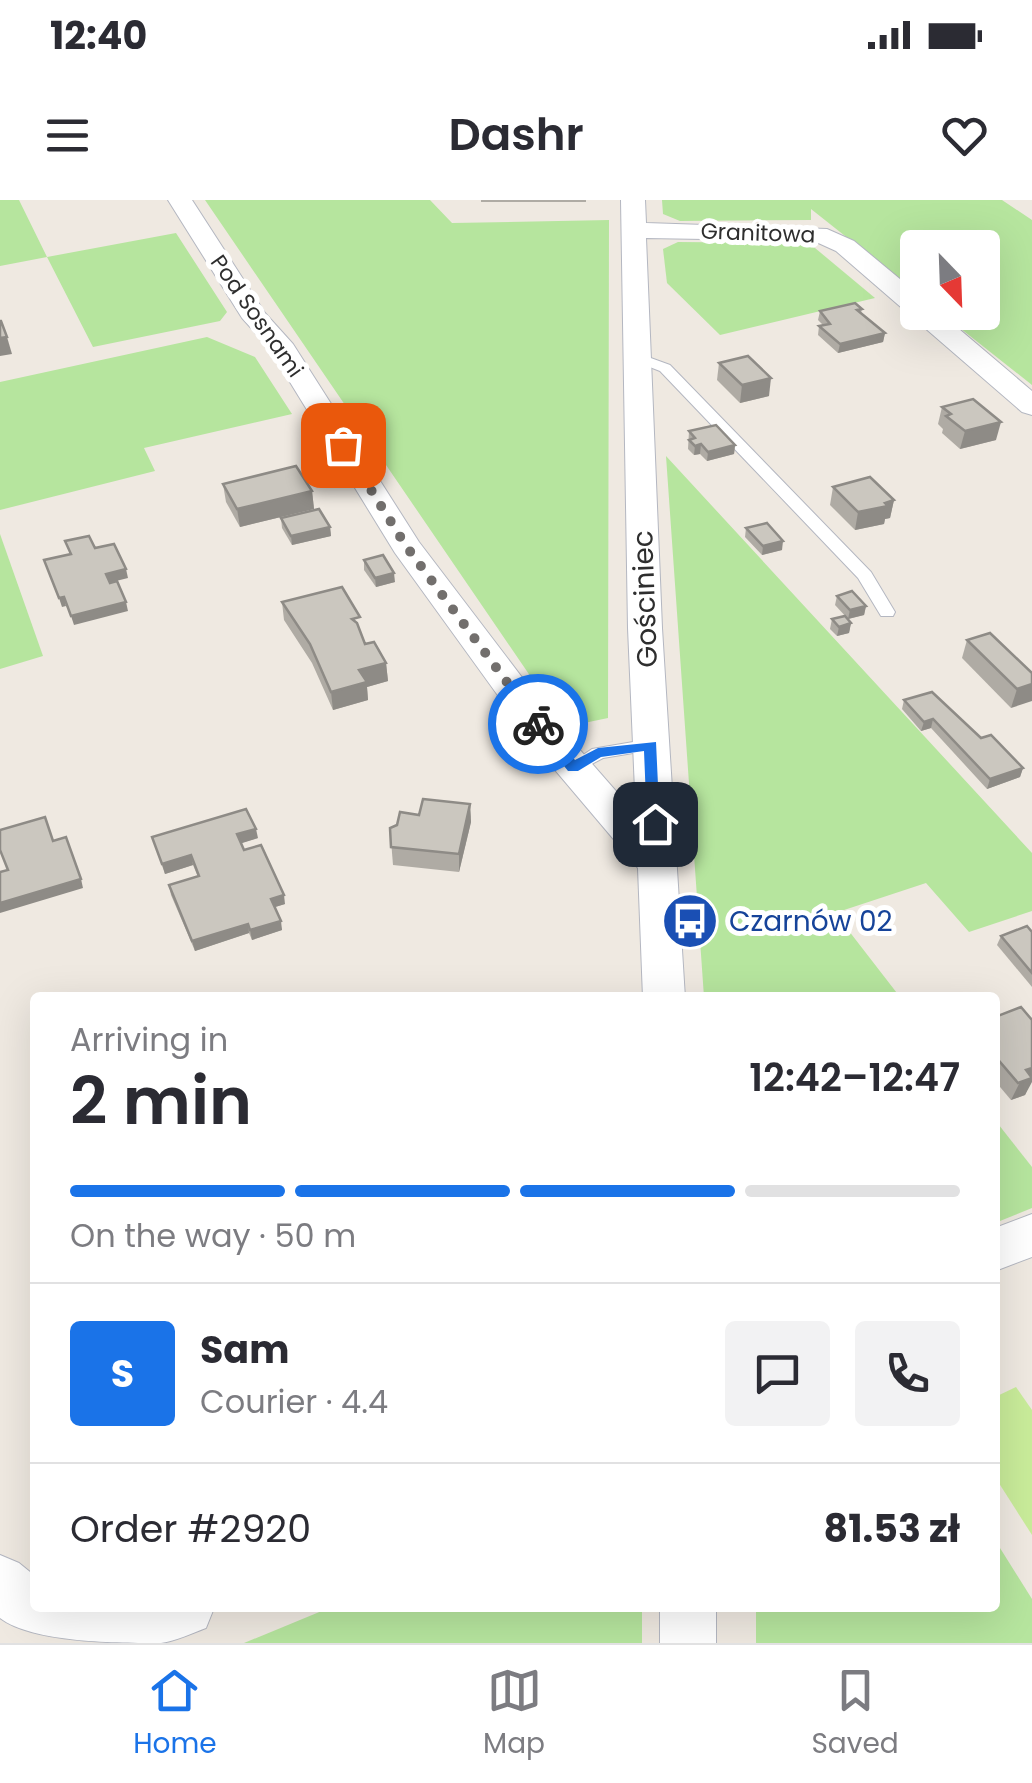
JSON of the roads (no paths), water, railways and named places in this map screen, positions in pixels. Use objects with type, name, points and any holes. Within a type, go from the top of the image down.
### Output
[{"type":"street","name":"Pod Sosnami","points":[[180,200],[256,318],[280,344],[406,546],[573,768],[656,864]]},
{"type":"street","name":"Granitowa","points":[[633,215],[818,234],[845,246],[900,293]]},
{"type":"street","name":"Gościniec","points":[[633,215],[664,992]]},
{"type":"street","name":"Granitowa","points":[[943,330],[1032,406]]},
{"type":"street","points":[[1000,1248],[1032,1235]]},
{"type":"street","points":[[0,1582],[30,1605]]},
{"type":"street","points":[[61,1612],[126,1626],[173,1612]]},
{"type":"street","points":[[688,1612],[688,1643]]},
{"type":"lane","points":[[637,357],[665,368],[679,382],[866,576],[887,612]]},
{"type":"lane","points":[[573,768],[598,753],[651,745]]},
{"type":"place","name":"Czarnów 02","points":[[690,921]]}]
